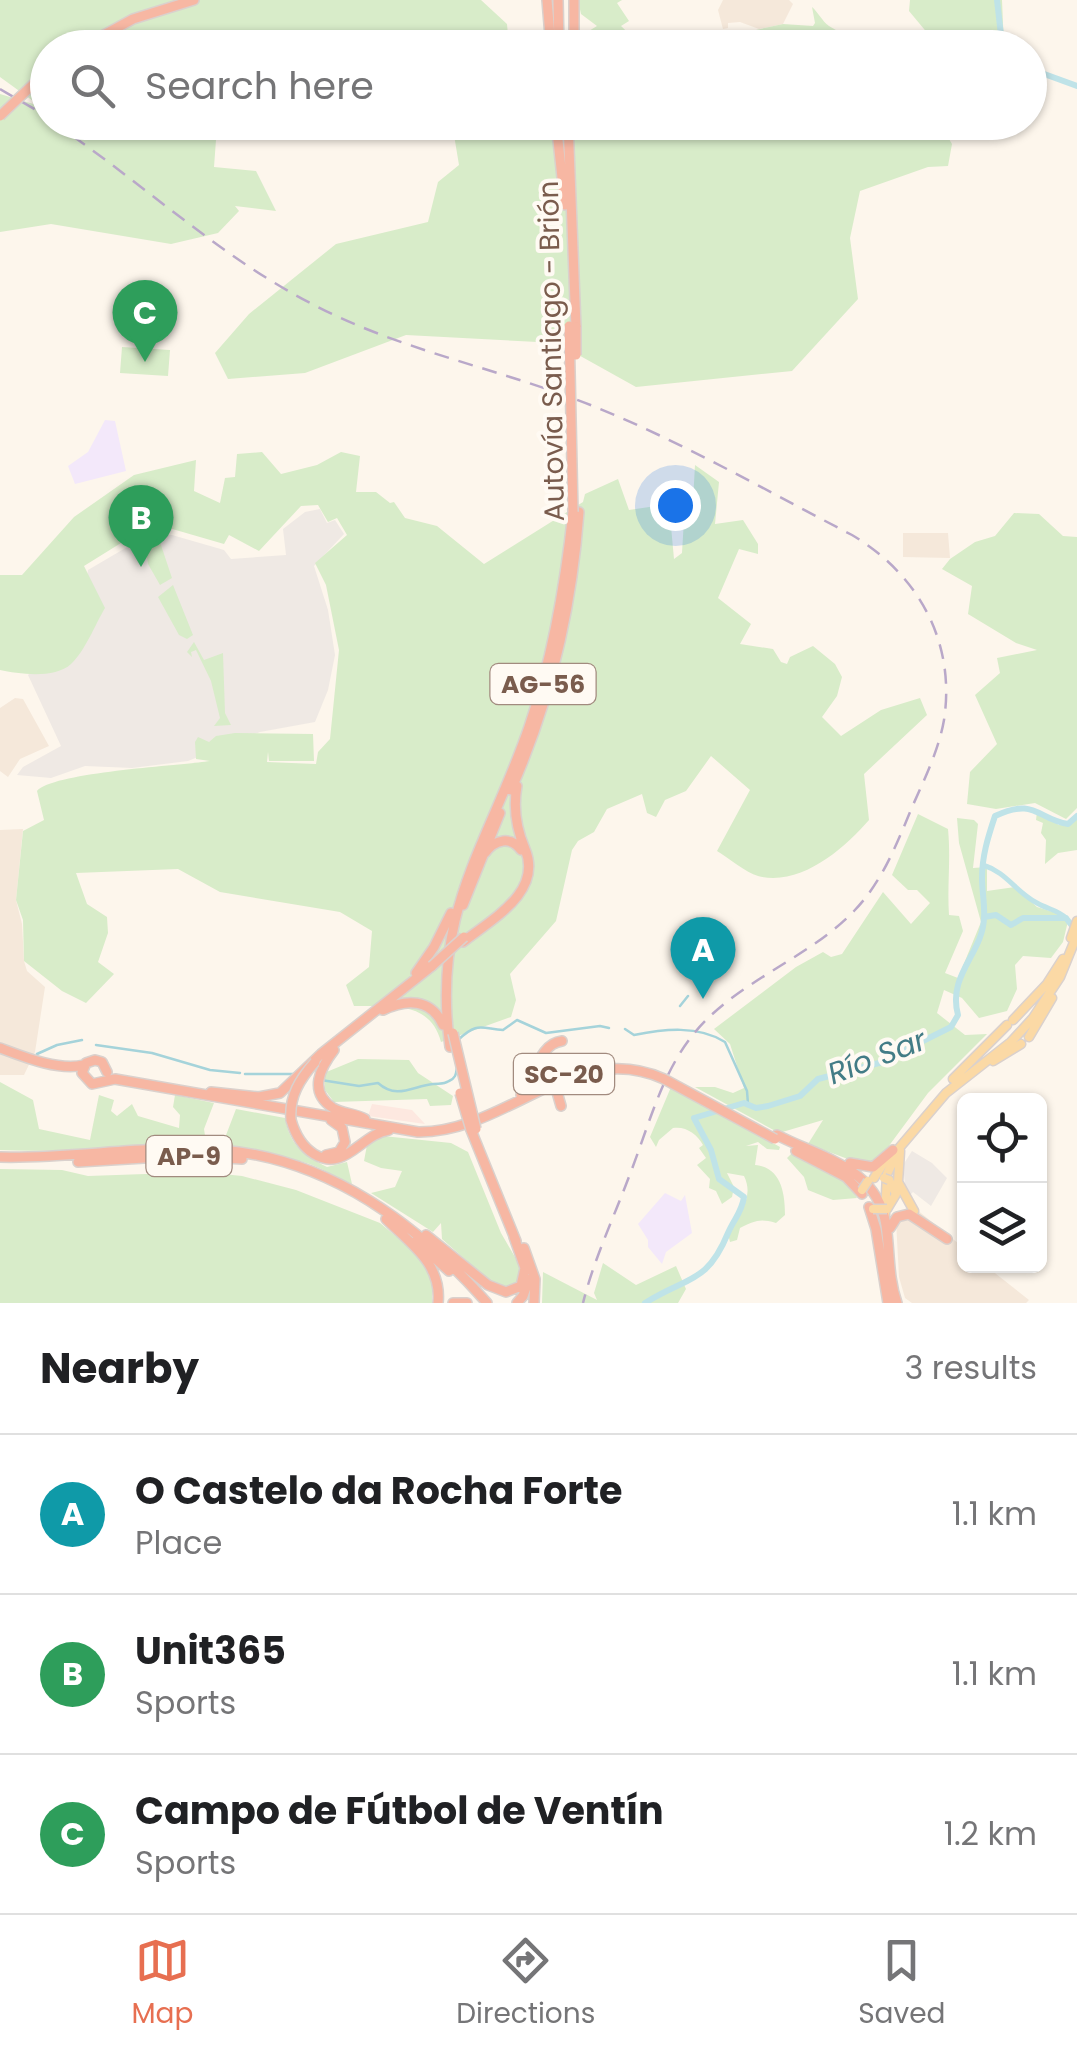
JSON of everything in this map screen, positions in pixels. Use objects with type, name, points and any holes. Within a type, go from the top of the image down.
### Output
[{"type":"highway","points":[[113,30],[133,19],[194,0]]},
{"type":"highway","points":[[547,0],[550,30]]},
{"type":"highway","points":[[560,0],[561,30]]},
{"type":"highway","points":[[574,0],[574,30]]},
{"type":"highway","points":[[0,116],[30,87]]},
{"type":"highway","points":[[566,140],[568,201]]},
{"type":"highway","points":[[566,140],[568,201]]},
{"type":"highway","name":"Autovía Santiago - Brión","points":[[450,1040],[453,956],[462,908],[522,764],[550,684],[562,634],[576,512],[568,201]]},
{"type":"highway","name":"Autovía Santiago - Brión","points":[[514,1237],[470,1126],[450,1040],[446,966],[462,888],[516,762],[541,691],[556,633],[576,512]]},
{"type":"highway","points":[[464,940],[516,900],[528,880],[529,861],[518,833],[514,805],[522,764]]},
{"type":"highway","points":[[334,1047],[513,898],[525,877],[524,855],[518,845],[508,840],[494,844],[478,863]]},
{"type":"highway","points":[[400,990],[434,947],[462,888]]},
{"type":"highway","points":[[212,1092],[259,1097],[280,1093],[400,990],[433,967]]},
{"type":"highway","points":[[383,1010],[404,1002],[427,1006],[440,1017],[450,1040]]},
{"type":"highway","points":[[521,1095],[546,1049],[562,1041]]},
{"type":"highway","points":[[0,1050],[31,1061],[84,1070],[92,1084],[106,1075],[99,1060],[92,1060],[84,1070]]},
{"type":"highway","points":[[317,1062],[320,1090],[331,1107],[365,1119]]},
{"type":"highway","points":[[317,1062],[297,1092],[293,1120],[304,1146],[332,1160],[349,1154],[376,1133],[396,1128]]},
{"type":"highway","name":"SC-20","points":[[106,1075],[432,1127],[470,1126],[568,1072],[596,1064],[636,1065],[779,1138],[847,1167],[860,1175],[869,1199]]},
{"type":"highway","name":"SC-20","points":[[106,1075],[324,1117],[434,1132],[470,1126],[592,1070],[635,1069],[665,1077]]},
{"type":"highway","points":[[561,1106],[557,1088],[568,1078]]},
{"type":"highway","points":[[293,1120],[312,1148],[324,1155],[335,1154],[344,1146],[344,1131],[324,1117]]},
{"type":"highway","points":[[470,1126],[498,1119]]},
{"type":"highway","name":"Autovía Santiago - Brión","points":[[470,1126],[531,1265],[536,1286],[534,1303]]},
{"type":"highway","points":[[779,1138],[850,1163],[880,1180]]},
{"type":"highway","name":"SC-20","points":[[779,1138],[855,1178],[869,1199]]},
{"type":"highway","name":"AP-9","points":[[0,1160],[221,1150],[282,1161],[347,1186],[419,1236],[487,1303]]},
{"type":"highway","points":[[850,1163],[873,1166],[896,1151]]},
{"type":"highway","name":"AP-9","points":[[0,1160],[92,1162],[179,1156],[238,1158],[281,1167],[334,1186],[386,1219],[436,1259],[479,1303]]},
{"type":"highway","points":[[347,1186],[386,1207],[500,1292],[516,1289],[525,1276],[514,1237]]},
{"type":"highway","points":[[869,1199],[888,1216],[909,1214],[947,1239]]},
{"type":"highway","points":[[869,1199],[894,1303]]},
{"type":"highway","points":[[888,1216],[894,1303]]},
{"type":"highway","points":[[386,1219],[434,1269],[438,1303]]},
{"type":"highway","points":[[514,1237],[529,1276],[519,1303]]},
{"type":"highway","points":[[519,1303],[532,1285],[531,1265]]},
{"type":"highway","points":[[453,1303],[468,1303]]},
{"type":"main road","points":[[956,1080],[1025,1040],[1048,1006],[1077,921]]},
{"type":"main road","points":[[1069,949],[1077,935]]},
{"type":"main road","points":[[869,1199],[927,1105],[1003,1045],[1031,1017],[1065,960]]},
{"type":"main road","points":[[880,1180],[896,1151],[937,1101],[1065,960]]},
{"type":"main road","points":[[888,1216],[887,1174],[906,1140]]},
{"type":"main road","points":[[896,1151],[898,1182],[914,1211]]},
{"type":"main road","points":[[880,1180],[895,1196],[888,1216]]},
{"type":"shaded area","points":[[723,0],[789,0],[793,4],[783,24],[759,29],[740,22],[728,23],[728,28],[723,29],[718,10]]},
{"type":"shaded area","points":[[105,420],[115,421],[126,471],[75,484],[68,466],[88,452]]},
{"type":"shaded area","points":[[320,509],[327,523],[335,520],[344,534],[314,566],[328,610],[335,655],[328,690],[315,722],[260,732],[188,761],[132,768],[85,766],[51,778],[17,775],[23,767],[61,746],[28,675],[80,625],[88,570],[146,536],[172,535],[224,550],[231,559],[286,555],[283,529],[305,512]]},
{"type":"shaded area","points":[[903,533],[948,533],[950,558],[903,557]]},
{"type":"shaded area","points":[[15,698],[23,699],[49,746],[20,759],[8,777],[0,771],[0,708]]},
{"type":"shaded area","points":[[23,829],[16,900],[24,961],[27,971],[45,987],[35,1052],[24,1075],[0,1075],[0,830]]},
{"type":"shaded area","points":[[372,1104],[412,1110],[425,1124],[368,1116]]},
{"type":"shaded area","points":[[912,1151],[947,1178],[931,1206],[913,1192],[910,1195],[905,1185],[903,1165]]},
{"type":"shaded area","points":[[665,1193],[681,1201],[685,1195],[692,1233],[666,1252],[662,1264],[648,1247],[638,1224]]},
{"type":"shaded area","points":[[916,1209],[957,1242],[957,1273],[995,1273],[1029,1300],[912,1303],[905,1298],[899,1277],[896,1220]]},
{"type":"green space","points":[[0,0],[481,0],[507,24],[508,30],[30,30],[30,99],[0,77]]},
{"type":"green space","points":[[578,0],[622,0],[617,3],[629,21],[621,26],[625,30],[590,30],[597,26],[581,14]]},
{"type":"green space","points":[[910,0],[1002,0],[1003,30],[925,30],[909,11]]},
{"type":"green space","points":[[812,7],[836,30],[756,30],[783,24],[815,23]]},
{"type":"green space","points":[[0,94],[30,103],[30,140],[216,140],[214,167],[256,171],[276,211],[235,206],[239,211],[218,233],[171,244],[51,224],[0,232]]},
{"type":"green space","points":[[455,140],[950,140],[952,144],[948,166],[928,167],[860,191],[850,238],[858,299],[792,371],[636,387],[557,343],[406,335],[305,373],[228,379],[215,353],[249,314],[336,244],[428,222],[438,182],[459,165]]},
{"type":"green space","points":[[122,347],[170,350],[168,376],[120,373]]},
{"type":"green space","points":[[262,452],[281,474],[317,465],[341,452],[360,456],[356,492],[376,492],[394,502],[405,518],[437,526],[484,564],[583,502],[585,494],[618,479],[629,510],[669,504],[674,559],[682,553],[685,502],[693,500],[695,465],[719,482],[715,524],[743,520],[758,544],[758,554],[739,549],[718,598],[751,624],[740,644],[773,649],[781,662],[787,664],[790,657],[813,646],[835,664],[842,677],[837,696],[822,717],[841,736],[881,710],[920,698],[927,715],[864,774],[869,820],[820,863],[790,876],[758,876],[717,851],[750,790],[711,756],[686,791],[665,800],[656,817],[647,813],[642,794],[607,809],[594,832],[578,841],[572,850],[556,921],[510,974],[516,1000],[511,1017],[441,1042],[436,1028],[418,1012],[354,1006],[346,985],[369,967],[372,931],[340,912],[220,892],[178,869],[76,873],[87,904],[107,917],[108,933],[98,962],[114,974],[86,1003],[62,991],[24,961],[23,920],[16,900],[23,831],[44,820],[37,791],[48,784],[91,774],[210,761],[196,759],[198,737],[209,742],[216,736],[235,733],[313,734],[314,761],[269,761],[268,752],[267,762],[316,764],[318,752],[330,739],[339,650],[326,585],[315,563],[347,535],[337,518],[328,522],[318,505],[301,506],[259,551],[229,535],[224,544],[162,526],[121,543],[84,566],[105,608],[76,659],[64,669],[47,674],[0,670],[0,575],[22,575],[74,517],[134,475],[196,460],[194,491],[220,503],[225,478],[235,477],[237,454]]},
{"type":"green space","points":[[1014,513],[1039,514],[1063,536],[1077,537],[1077,808],[1066,819],[1035,803],[996,809],[967,804],[970,772],[997,744],[975,695],[1000,673],[997,658],[1037,650],[1016,643],[968,614],[972,586],[942,569],[975,542],[995,536]]},
{"type":"green space","points":[[158,536],[172,578],[160,585],[148,564],[144,537]]},
{"type":"green space","points":[[173,585],[193,635],[187,639],[179,635],[158,597]]},
{"type":"green space","points":[[194,642],[204,660],[223,653],[225,713],[231,725],[214,726],[220,718],[211,681],[196,650],[191,652],[192,657],[187,652]]},
{"type":"green space","points":[[1037,812],[1059,825],[1069,825],[1077,818],[1077,850],[1058,853],[1045,864],[1046,840],[1041,833],[1043,823],[1036,820]]},
{"type":"green space","points":[[918,814],[948,829],[949,915],[959,916],[963,931],[945,973],[958,978],[981,922],[959,843],[957,818],[978,824],[973,868],[987,867],[987,891],[1015,887],[1037,907],[1069,917],[1063,942],[1051,958],[1023,956],[1015,965],[1017,989],[1007,1011],[979,1018],[962,998],[944,990],[937,1013],[965,1035],[987,1034],[928,1093],[877,1162],[861,1164],[808,1144],[823,1120],[779,1133],[695,1087],[715,1087],[733,1093],[744,1088],[730,1044],[714,1029],[796,967],[823,952],[831,957],[842,954],[883,892],[911,924],[930,903],[892,875]]},
{"type":"green space","points":[[358,1059],[409,1060],[418,1073],[453,1096],[451,1105],[430,1106],[427,1099],[334,1102],[325,1090],[324,1073]]},
{"type":"green space","points":[[0,1082],[33,1100],[39,1129],[90,1140],[99,1095],[114,1100],[111,1111],[117,1116],[132,1104],[138,1116],[179,1128],[180,1115],[173,1107],[175,1095],[214,1103],[204,1129],[206,1142],[223,1143],[236,1109],[285,1118],[294,1142],[311,1158],[327,1167],[347,1162],[352,1184],[303,1162],[228,1149],[0,1150]]},
{"type":"green space","points":[[671,1087],[780,1147],[767,1149],[758,1142],[746,1146],[758,1145],[755,1165],[771,1171],[780,1182],[785,1215],[776,1223],[761,1221],[740,1228],[737,1240],[730,1242],[728,1234],[748,1192],[744,1176],[727,1173],[734,1187],[732,1197],[722,1204],[716,1191],[709,1188],[710,1179],[697,1165],[706,1158],[699,1148],[703,1145],[694,1134],[673,1128],[656,1147],[650,1137]]},
{"type":"green space","points":[[383,1136],[451,1143],[468,1152],[501,1233],[519,1264],[520,1280],[507,1287],[491,1282],[442,1239],[441,1223],[433,1232],[371,1193],[395,1187],[402,1171],[364,1161],[367,1145]]},
{"type":"green space","points":[[792,1153],[847,1181],[857,1198],[833,1200],[808,1190],[804,1177],[787,1158]]},
{"type":"green space","points":[[0,1169],[62,1170],[88,1176],[202,1172],[242,1176],[296,1190],[380,1223],[410,1248],[432,1275],[432,1303],[0,1303]]},
{"type":"green space","points":[[603,1263],[636,1285],[676,1266],[686,1289],[678,1303],[542,1303],[543,1272],[597,1300],[594,1293]]},
{"type":"waterway","name":"Río Sar","points":[[997,0],[1000,30]]},
{"type":"waterway","name":"Río Sar","points":[[1047,75],[1077,86]]},
{"type":"waterway","name":"Río Sar","points":[[645,1303],[695,1277],[712,1262],[743,1202],[744,1197],[719,1179],[711,1150],[694,1118],[744,1103],[756,1108],[800,1096],[818,1079],[879,1063],[951,1027],[958,1015],[957,988],[982,931],[983,862],[995,816],[1028,809],[1068,824],[1077,816]]},
{"type":"waterway","points":[[983,865],[1066,918]]},
{"type":"waterway","points":[[984,917],[996,915],[1011,925],[1023,918],[1066,918],[1076,931]]},
{"type":"waterway","points":[[680,1006],[688,996]]},
{"type":"waterway","points":[[458,1040],[475,1028],[503,1030],[517,1020],[546,1033],[609,1028]]},
{"type":"waterway","points":[[625,1029],[634,1035],[692,1031],[725,1042],[747,1091],[748,1104]]},
{"type":"waterway","points":[[37,1054],[82,1040]]},
{"type":"waterway","points":[[96,1045],[240,1073]]},
{"type":"waterway","points":[[321,1080],[359,1086],[378,1083],[392,1091],[405,1091],[447,1082],[454,1077],[457,1067]]},
{"type":"waterway","points":[[245,1074],[294,1074]]},
{"type":"railway","points":[[0,89],[30,106]]},
{"type":"railway","points":[[77,140],[245,264],[314,305],[382,335],[558,393],[626,420],[852,535],[896,569],[913,590],[938,637],[946,691],[944,720],[931,763],[888,861],[854,911],[815,944],[728,1001],[681,1051],[656,1102],[583,1303]]},
{"type":"place","name":"Campo de Fútbol de Ventín","points":[[145,362]]},
{"type":"place","name":"Unit365","points":[[141,567]]},
{"type":"place","name":"O Castelo da Rocha Forte","points":[[703,999]]}]
